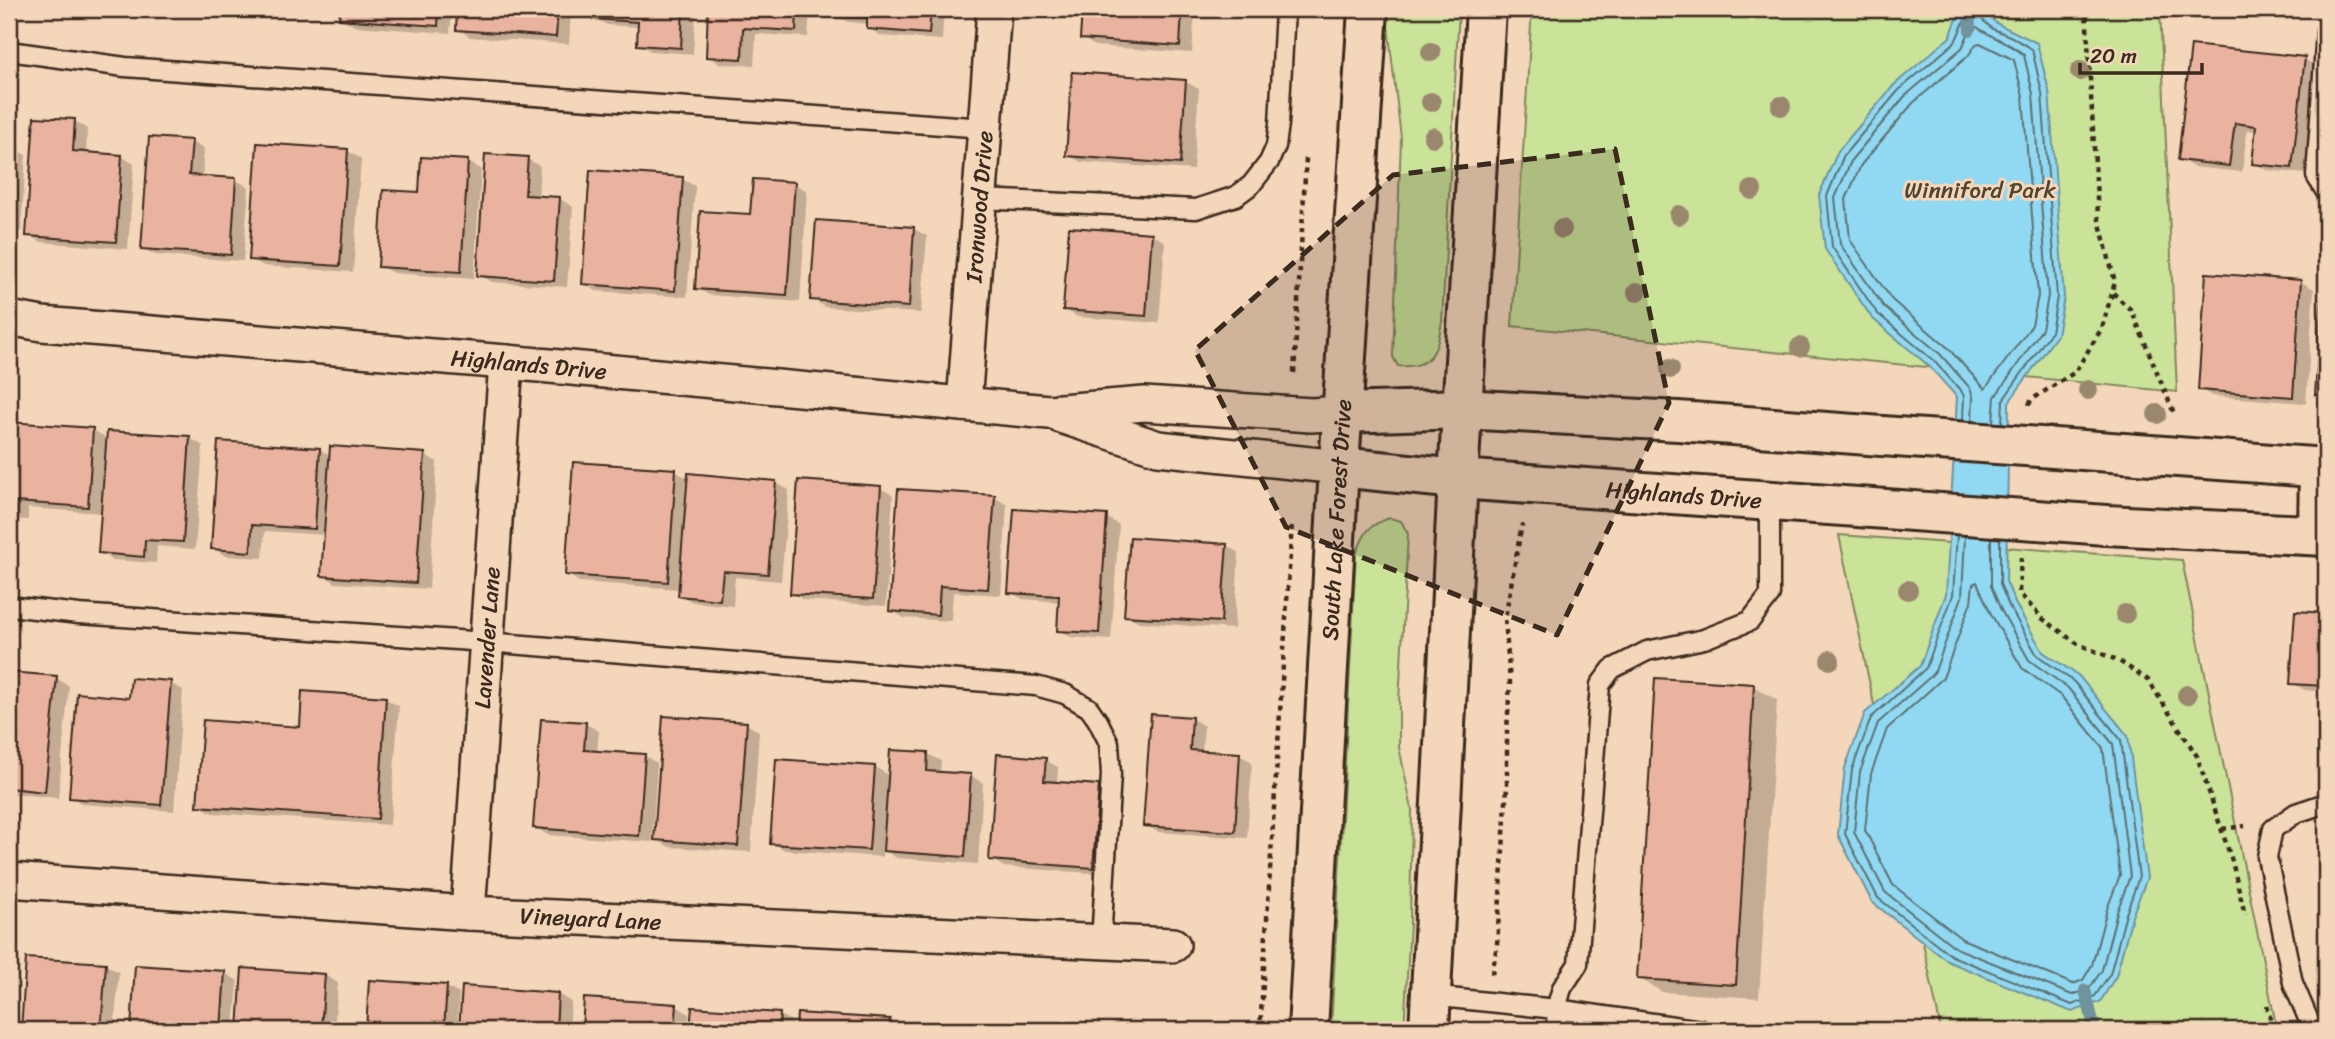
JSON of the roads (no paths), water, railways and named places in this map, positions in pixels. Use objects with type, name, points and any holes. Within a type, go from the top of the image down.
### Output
[{"type":"street","name":"Ironwood Drive","points":[[964,404],[994,9]]},
{"type":"street","name":"South Lake Forest Drive","points":[[1308,1030],[1342,413],[1365,89],[1368,9]]},
{"type":"street","points":[[1430,1013],[1486,9]]},
{"type":"street","name":"Highlands Drive","points":[[9,318],[42,324],[506,362],[1049,412],[1144,404],[1311,415],[1462,409],[1678,421],[2323,468]]},
{"type":"street","name":"Lavender Lane","points":[[468,913],[506,362]]},
{"type":"street","name":"Highlands Drive","points":[[1049,412],[1158,448],[1458,479],[2106,525],[2322,536]]},
{"type":"street","points":[[2322,536],[2323,468]]},
{"type":"street","name":"Vineyard Lane","points":[[9,880],[468,913],[1173,945]]},
{"type":"lane","points":[[980,199],[1195,209],[1236,196],[1251,185],[1269,162],[1276,146],[1285,9]]},
{"type":"lane","points":[[2326,30],[2316,176],[2326,192]]},
{"type":"lane","points":[[9,51],[125,67],[985,128]]},
{"type":"lane","points":[[1557,1030],[1556,1009],[1562,988],[1578,964],[1600,685],[1612,669],[1647,651],[1704,639],[1750,621],[1770,595],[1770,501]]},
{"type":"lane","points":[[9,606],[79,614],[486,642],[1051,689],[1089,708],[1109,743],[1111,758],[1101,942]]},
{"type":"lane","points":[[2313,1030],[2292,983],[2267,857],[2273,829],[2296,813],[2326,803]]},
{"type":"lane","points":[[1430,1013],[1487,1002],[1701,1030]]},
{"type":"water","points":[[1982,10],[1996,23],[2037,43],[2049,91],[2064,297],[2057,335],[2009,402],[2006,581],[2015,603],[2043,652],[2079,676],[2128,736],[2147,878],[2132,916],[2116,976],[2100,1002],[2072,1012],[1949,962],[1872,902],[1838,835],[1845,768],[1865,713],[1920,666],[1946,594],[1957,397],[1929,366],[1872,318],[1825,249],[1819,195],[1838,151],[1894,85],[1950,37],[1958,16]]},
{"type":"waterway","points":[[1969,9],[1970,30]]},
{"type":"waterway","points":[[2085,990],[2095,1030]]},
{"type":"park label","name":"Winniford Park","points":[[1980,190]]}]
